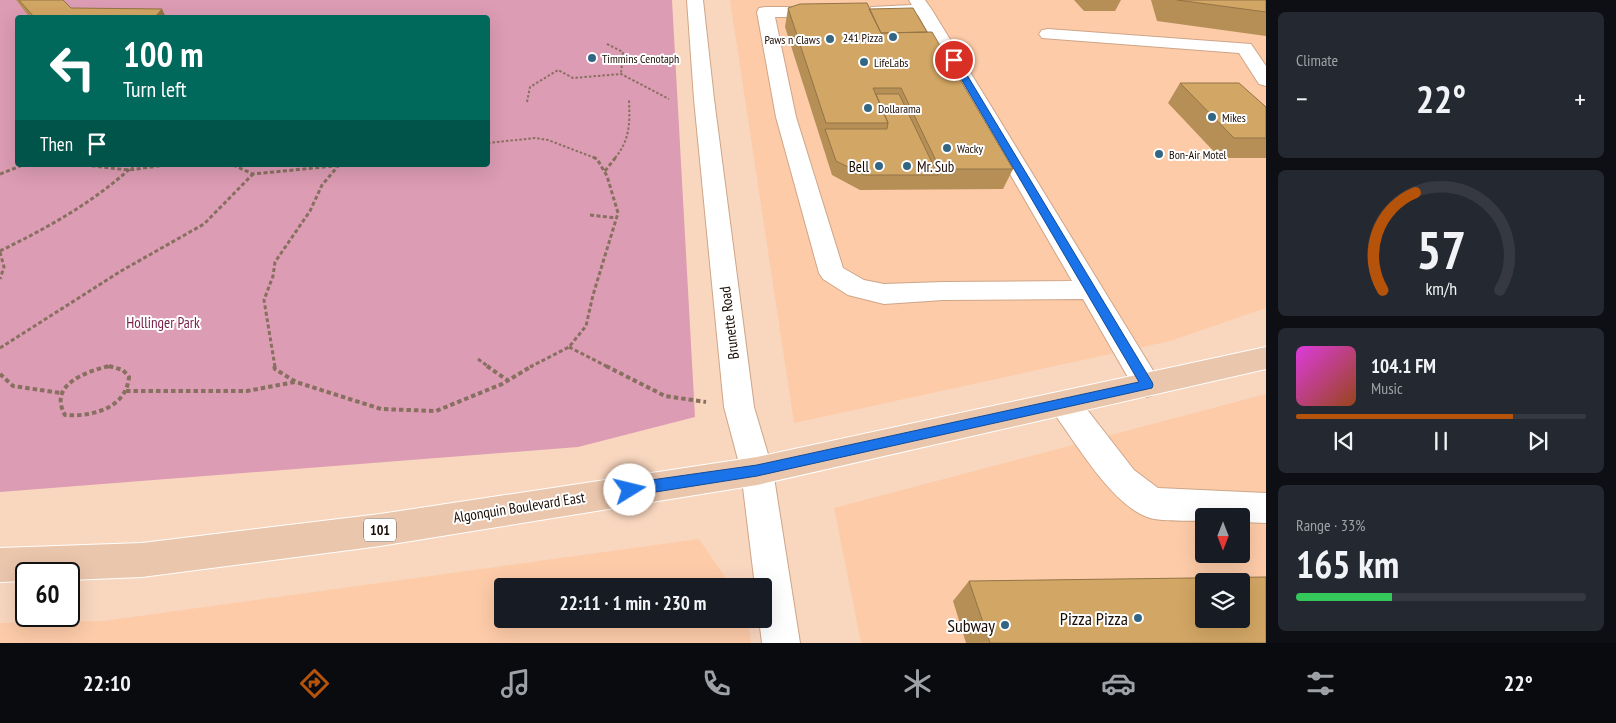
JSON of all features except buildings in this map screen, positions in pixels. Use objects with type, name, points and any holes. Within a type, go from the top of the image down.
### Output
[{"type":"main road","name":"Algonquin Boulevard East","points":[[0,566],[142,560],[380,530],[757,470],[1266,358]]},
{"type":"street","name":"Brunette Road","points":[[695,0],[704,99],[739,407],[757,470],[781,643]]},
{"type":"street","points":[[1090,290],[942,290],[884,294],[856,288],[832,273],[786,117],[765,12],[849,11],[920,5],[990,119],[1147,385]]},
{"type":"street","points":[[1048,34],[1245,48],[1266,80]]},
{"type":"street","points":[[1064,403],[1122,480],[1152,503],[1266,508]]},
{"type":"path","points":[[607,44],[623,52],[621,74]]},
{"type":"path","points":[[527,102],[530,87],[558,70],[573,78],[621,74],[669,99]]},
{"type":"path","points":[[605,171],[628,140],[631,131],[629,100]]},
{"type":"path","points":[[337,167],[322,185],[310,211],[275,262],[273,276],[264,300],[275,369],[296,382],[337,397],[381,409],[436,411],[507,380],[569,347],[586,326],[593,295],[618,213],[614,193],[605,171],[597,159],[588,154],[548,140],[535,138],[490,143]]},
{"type":"path","points":[[0,174],[18,167]]},
{"type":"path","points":[[103,167],[129,170],[151,167]]},
{"type":"path","points":[[0,278],[4,267],[0,252],[69,215],[132,167]]},
{"type":"path","points":[[237,167],[253,174],[327,167]]},
{"type":"path","points":[[0,348],[121,270],[204,224],[253,174]]},
{"type":"path","points":[[590,215],[616,218]]},
{"type":"path","points":[[569,347],[665,396],[739,407]]},
{"type":"path","points":[[478,359],[507,380]]},
{"type":"path","points":[[109,366],[118,367],[129,376],[126,392],[109,408],[85,418],[65,415],[60,409],[59,402],[62,393],[77,378],[87,372],[109,366]]},
{"type":"path","points":[[0,374],[13,386],[62,393]]},
{"type":"path","points":[[126,392],[247,391],[296,382]]},
{"type":"shaded area","points":[[730,0],[1266,0],[1266,308],[1170,341],[794,423]]},
{"type":"shaded area","points":[[1266,394],[1266,643],[861,643],[834,508]]},
{"type":"shaded area","points":[[699,539],[726,578],[494,578],[494,628],[749,628],[751,643],[0,643],[0,623],[15,623],[15,627],[80,627],[80,621],[103,621]]},
{"type":"green space","name":"Hollinger Park","points":[[0,0],[672,0],[695,417],[578,447],[0,492]]},
{"type":"place","name":"241 Pizza","points":[[893,37]]},
{"type":"place","name":"Paws n Claws","points":[[830,39]]},
{"type":"place","name":"Timmins Cenotaph","points":[[592,58]]},
{"type":"place","name":"LifeLabs","points":[[864,62]]},
{"type":"place","name":"Dollarama","points":[[868,108]]},
{"type":"place","name":"Mikes","points":[[1212,117]]},
{"type":"place","name":"Wacky","points":[[947,148]]},
{"type":"place","name":"Bon-Air Motel","points":[[1159,154]]},
{"type":"place","name":"Bell","points":[[879,166]]},
{"type":"place","name":"Mr. Sub","points":[[907,166]]},
{"type":"place","name":"Pizza Pizza","points":[[1138,618]]},
{"type":"place","name":"Subway","points":[[1005,625]]},
{"type":"route","points":[[630,490],[757,470],[1147,385],[954,60]]}]
